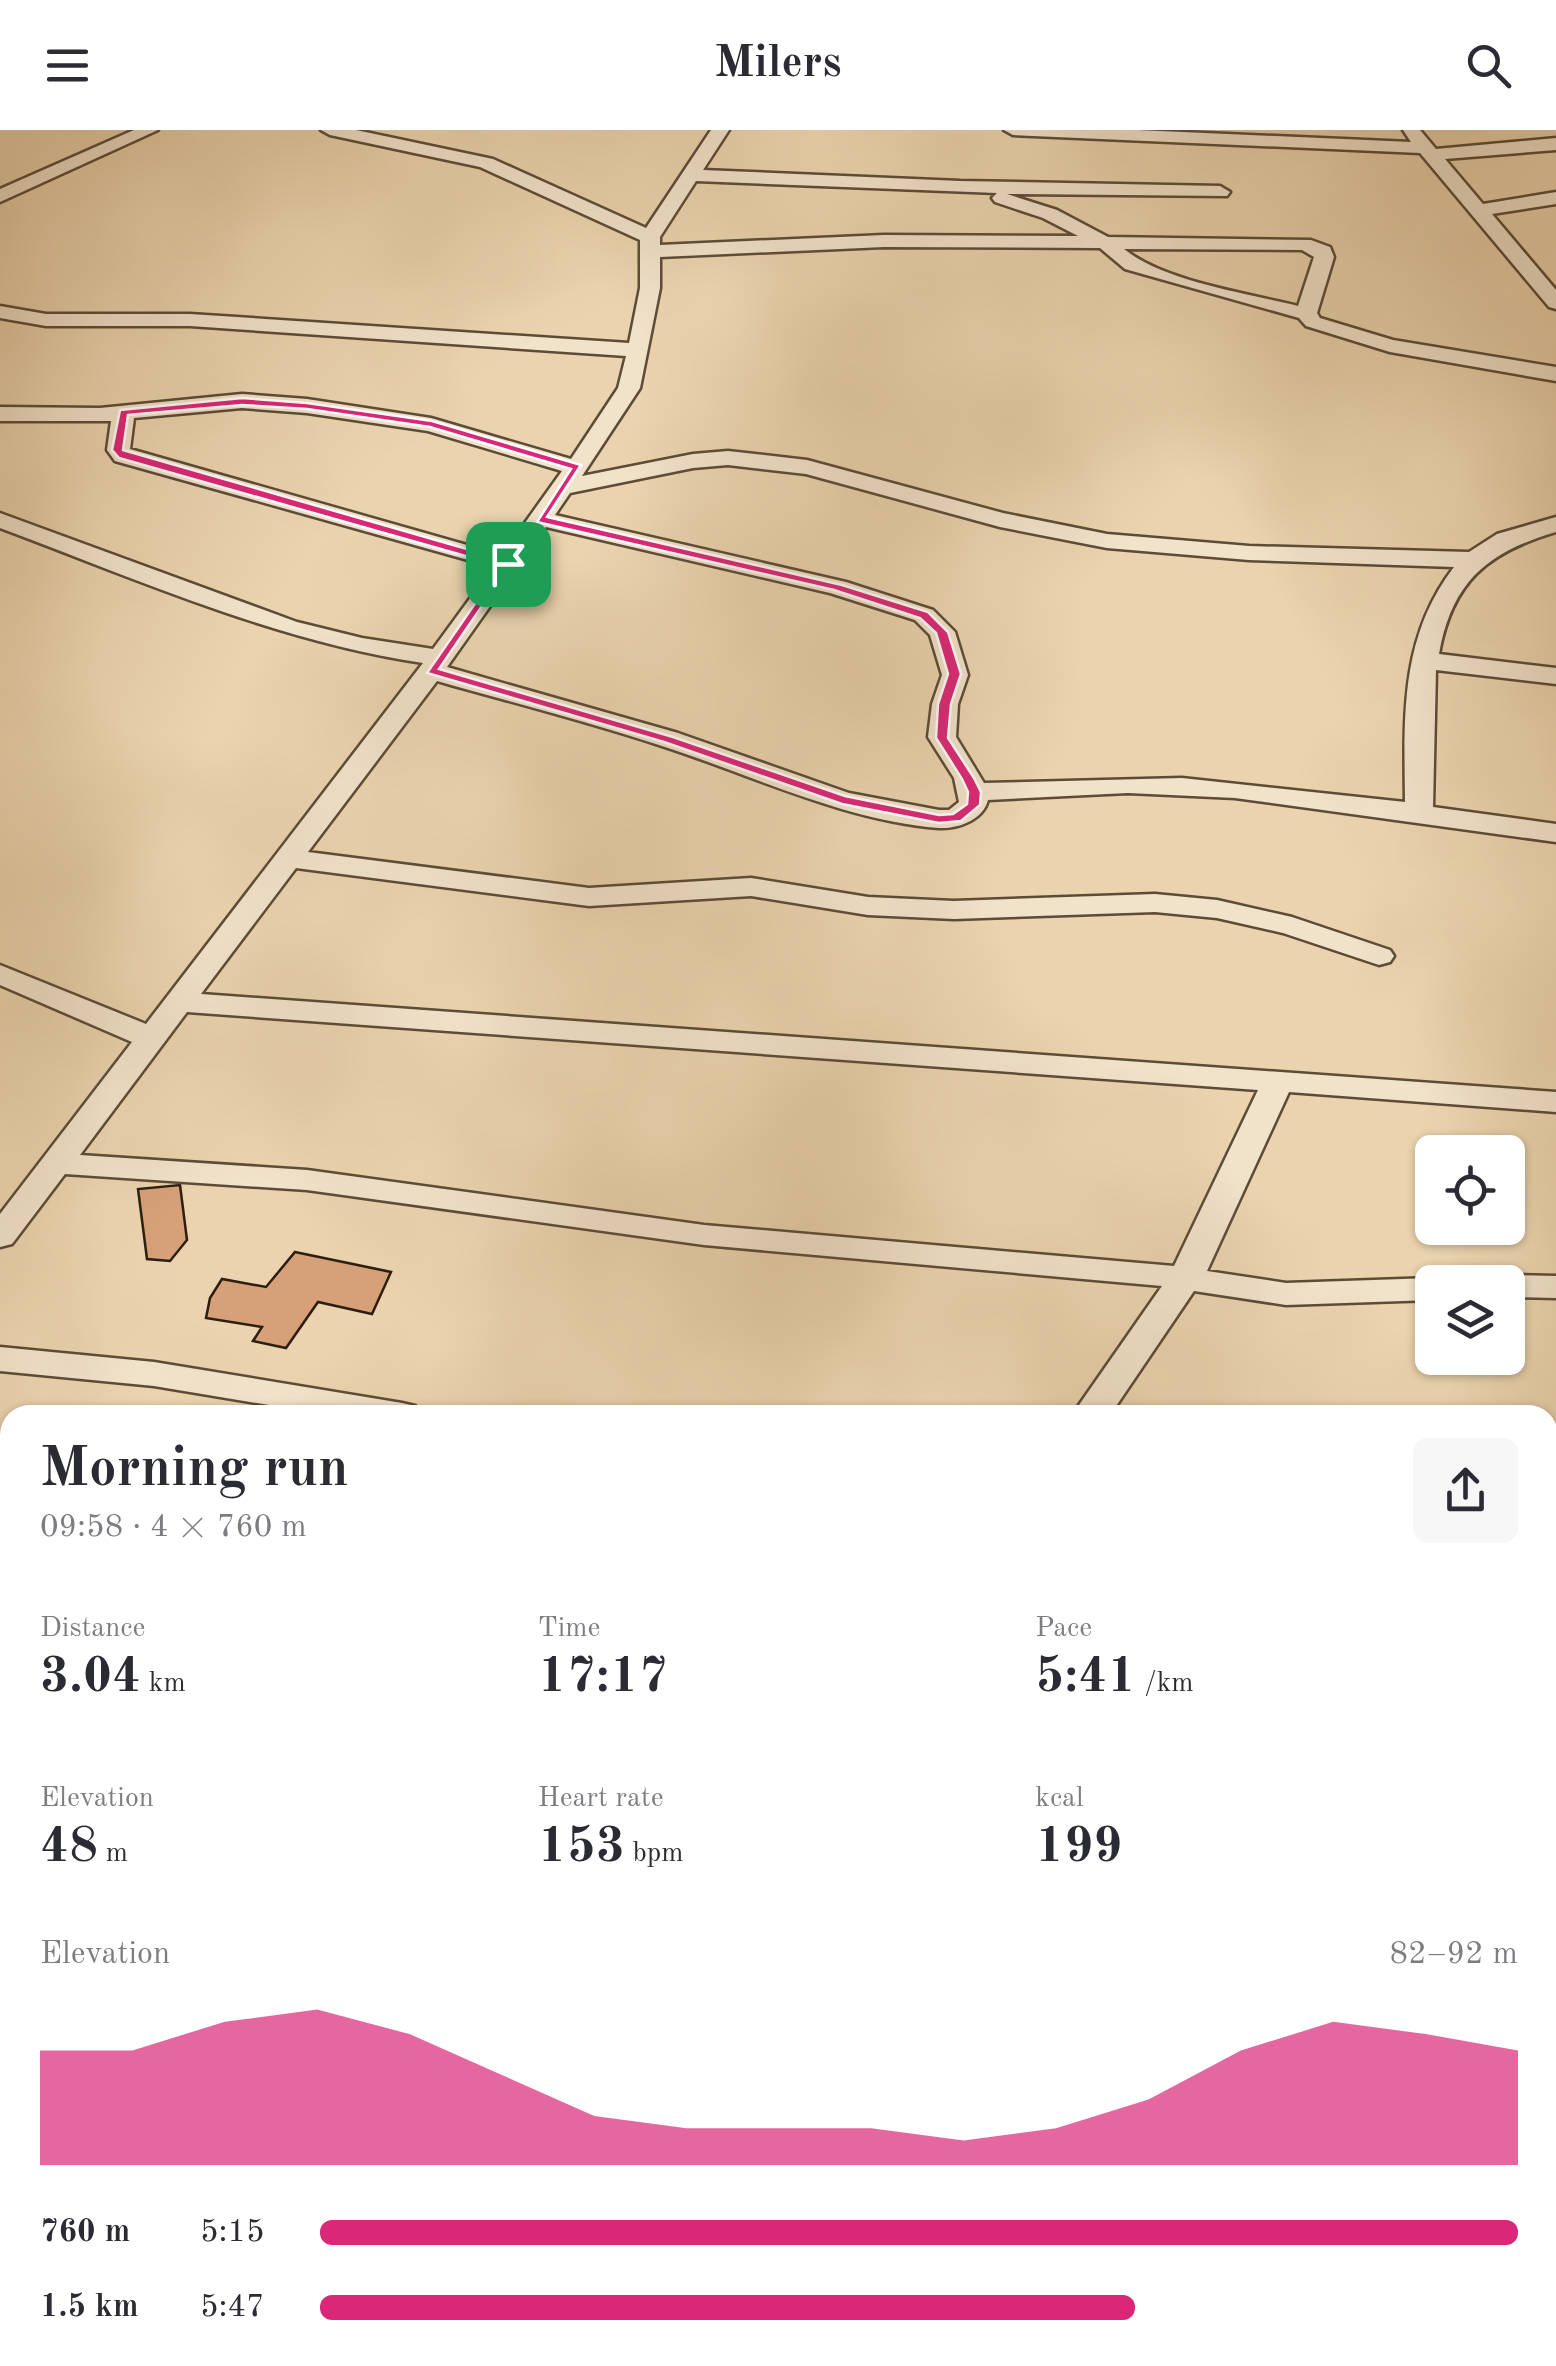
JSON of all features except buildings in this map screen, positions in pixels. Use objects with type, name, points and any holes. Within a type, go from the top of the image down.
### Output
[{"type":"street","points":[[0,196],[148,130]]},
{"type":"street","points":[[330,130],[486,163],[650,244],[1292,243],[1316,247],[1324,257],[1306,314]]},
{"type":"street","points":[[0,1237],[14,1193],[53,1163],[180,1002],[436,664],[570,478],[629,388],[650,288],[650,244],[689,174],[720,130]]},
{"type":"street","points":[[1013,130],[1426,152],[1556,144]]},
{"type":"street","points":[[1410,130],[1556,303]]},
{"type":"street","points":[[689,174],[960,187],[1220,192]]},
{"type":"street","points":[[960,187],[1035,208],[1105,243],[1132,265],[1306,314],[1322,328],[1390,346],[1556,374]]},
{"type":"street","points":[[1477,211],[1556,198]]},
{"type":"street","points":[[0,312],[46,320],[190,320],[638,350]]},
{"type":"street","points":[[0,414],[123,412],[197,403],[307,406],[432,424],[570,478],[728,458],[808,467],[1000,520],[1107,541],[1249,553],[1474,560]]},
{"type":"street","points":[[123,412],[118,450],[123,456],[508,564]]},
{"type":"street","points":[[0,520],[306,633],[436,664],[858,803],[939,819],[956,818],[974,805],[974,792],[942,738],[944,704],[954,674],[942,632],[924,615],[838,587],[540,519]]},
{"type":"street","points":[[1420,812],[1421,660],[1430,626],[1449,591],[1474,560],[1519,534],[1556,524]]},
{"type":"street","points":[[1421,660],[1556,676]]},
{"type":"street","points":[[974,792],[1143,785],[1420,812],[1556,833]]},
{"type":"street","points":[[286,858],[538,894],[589,897],[751,888],[868,906],[954,910],[1155,903],[1217,909],[1292,926],[1379,956]]},
{"type":"street","points":[[0,974],[151,1038]]},
{"type":"street","points":[[180,1002],[1556,1102]]},
{"type":"street","points":[[1098,1405],[1186,1277],[1277,1084]]},
{"type":"street","points":[[53,1163],[307,1180],[704,1235],[1186,1277],[1286,1294],[1415,1290]]},
{"type":"street","points":[[1525,1286],[1556,1287]]},
{"type":"street","points":[[0,1359],[154,1374],[342,1405]]},
{"type":"route","points":[[242,402],[307,406],[432,424],[578,468],[540,519],[838,587],[924,615],[942,632],[954,674],[944,704],[942,738],[968,778],[974,805],[956,818],[939,819],[842,800],[668,739],[431,670],[508,564],[123,456],[118,450],[123,412],[242,402]]}]
